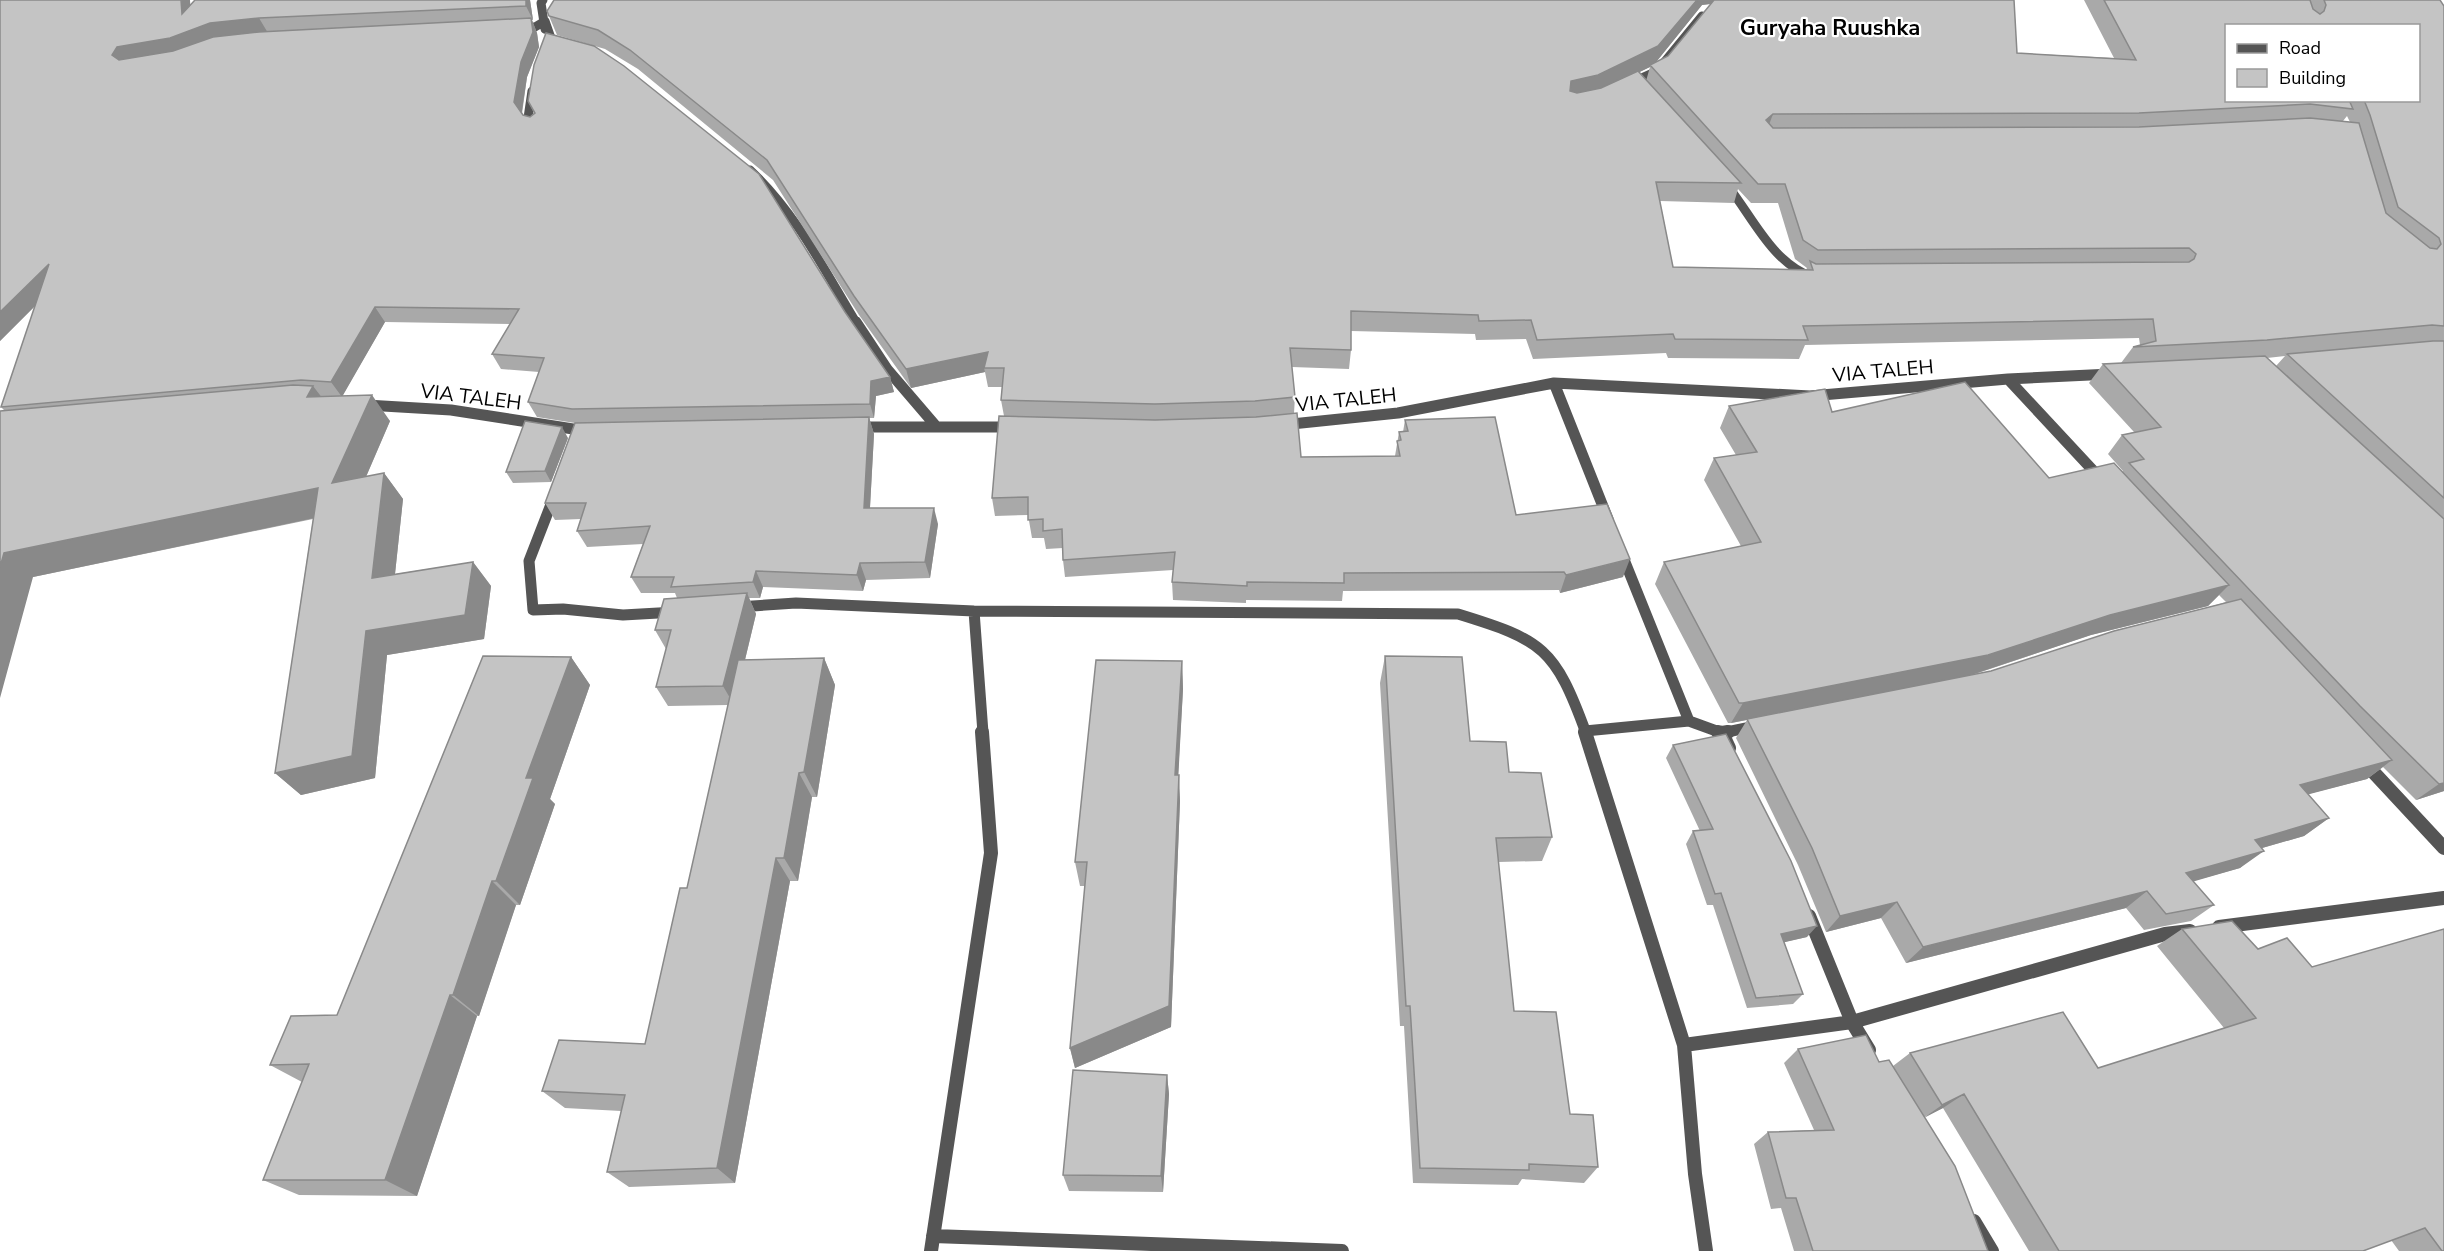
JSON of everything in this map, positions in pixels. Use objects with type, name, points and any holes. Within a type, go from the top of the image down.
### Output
[{"type":"street","points":[[543,0],[541,3],[546,48]]},
{"type":"street","points":[[1640,89],[1628,84],[1657,71],[1707,10]]},
{"type":"street","points":[[512,28],[535,27],[544,21]]},
{"type":"street","points":[[544,21],[552,41],[573,46]]},
{"type":"street","points":[[534,78],[528,118],[535,126]]},
{"type":"street","points":[[745,166],[769,185],[827,273],[862,333],[906,394],[936,425]]},
{"type":"street","points":[[1720,178],[1742,202],[1777,255],[1807,276],[1819,276]]},
{"type":"street","name":"VIA TALEH","points":[[1266,427],[1398,413],[1554,383],[1810,396],[2008,379],[2124,373]]},
{"type":"street","points":[[2008,379],[2111,490]]},
{"type":"street","points":[[1554,383],[1689,721]]},
{"type":"street","name":"VIA TALEH","points":[[359,405],[451,410],[577,437],[603,431]]},
{"type":"street","points":[[840,427],[936,425],[1028,428]]},
{"type":"street","points":[[558,486],[529,561],[533,610],[563,609],[623,615],[693,610]]},
{"type":"street","points":[[727,608],[796,603],[974,611],[1458,614],[1513,631],[1539,646],[1562,673],[1586,731],[1684,1045],[1695,1174],[1706,1251]]},
{"type":"street","points":[[974,611],[991,854],[932,1244],[1342,1251]]},
{"type":"street","points":[[1586,731],[1689,721],[1722,733],[1767,724]]},
{"type":"street","points":[[1722,733],[1737,764]]},
{"type":"street","points":[[2357,755],[2444,849]]},
{"type":"street","points":[[1684,1045],[1852,1022],[2165,934],[2444,898]]},
{"type":"street","points":[[1803,902],[1852,1022],[1876,1062]]},
{"type":"street","points":[[1968,1211],[1992,1251]]},
{"type":"building","points":[[0,0],[181,0],[182,14],[195,0],[526,0],[526,6],[259,18],[210,23],[170,38],[117,47],[112,55],[119,60],[173,51],[213,37],[259,32],[531,18],[533,32],[521,62],[514,102],[523,115],[530,117],[535,113],[528,101],[534,65],[546,33],[594,46],[624,66],[759,174],[845,312],[890,377],[871,381],[870,404],[572,409],[528,402],[544,358],[492,354],[519,309],[375,307],[331,382],[301,380],[1,407],[49,264],[0,312]]},
{"type":"building","points":[[554,0],[1697,0],[1658,46],[1598,75],[1571,81],[1570,91],[1577,93],[1601,88],[1638,71],[1741,183],[1656,182],[1673,267],[1813,270],[1810,261],[1816,264],[2189,262],[2196,254],[2189,248],[1818,250],[1803,240],[1785,184],[1758,184],[1650,65],[1668,56],[1714,0],[2014,0],[2017,53],[2136,60],[2104,0],[2310,0],[2313,9],[2320,14],[2326,5],[2324,0],[2440,0],[2444,6],[2444,326],[2432,325],[2267,340],[2133,347],[2156,341],[2153,319],[1803,326],[1808,340],[1675,339],[1673,334],[1537,340],[1531,320],[1479,321],[1478,315],[1351,311],[1351,350],[1290,348],[1295,397],[1255,401],[1155,404],[1001,400],[1004,368],[984,368],[988,352],[906,369],[854,296],[767,160],[630,50],[598,30],[549,16],[547,11]],"holes":[[[2225,24],[2420,24],[2420,102],[2365,102],[2398,207],[2439,238],[2441,244],[2437,249],[2430,248],[2386,213],[2359,123],[2310,118],[2139,127],[1773,128],[1766,120],[1773,114],[2139,113],[2310,104],[2353,109],[2350,102],[2225,102]]]},
{"type":"building","points":[[2444,341],[2444,498],[2287,354]]},
{"type":"building","points":[[2265,356],[2444,519],[2444,783],[2439,784],[2360,706],[2129,463],[2144,459],[2122,435],[2161,427],[2103,364]]},
{"type":"building","points":[[1965,382],[2049,478],[2114,463],[2229,585],[2110,615],[1988,655],[1739,703],[1664,562],[1761,542],[1714,458],[1757,452],[1729,406],[1825,389],[1832,412]]},
{"type":"building","points":[[293,385],[313,386],[307,397],[372,395],[332,483],[384,473],[372,578],[473,562],[465,615],[366,631],[352,756],[275,773],[318,488],[4,553],[0,567],[0,411]]},
{"type":"building","points":[[1297,413],[1301,457],[1400,456],[1397,441],[1401,440],[1399,432],[1408,431],[1405,420],[1495,417],[1516,515],[1607,504],[1630,559],[1566,575],[1564,572],[1344,573],[1344,583],[1247,582],[1247,586],[1172,582],[1175,552],[1063,560],[1062,529],[1043,531],[1043,519],[1028,520],[1028,497],[992,498],[999,416],[1155,420],[1256,417]]},
{"type":"building","points":[[869,417],[864,508],[934,508],[925,562],[860,563],[857,575],[756,571],[753,582],[671,587],[674,577],[631,577],[650,526],[577,531],[586,503],[545,503],[575,423]]},
{"type":"building","points":[[525,421],[562,427],[545,471],[506,472]]},
{"type":"building","points":[[747,593],[723,686],[656,687],[671,630],[655,630],[664,599]]},
{"type":"building","points":[[2241,599],[2392,760],[2300,785],[2329,818],[2255,840],[2264,851],[2186,873],[2214,905],[2166,914],[2147,891],[1923,947],[1897,902],[1840,916],[1812,848],[1747,719],[1991,671],[2114,631]]},
{"type":"building","points":[[483,656],[571,657],[526,778],[533,778],[496,881],[492,881],[453,995],[450,995],[385,1180],[263,1180],[309,1064],[270,1065],[291,1016],[337,1015]]},
{"type":"building","points":[[1385,656],[1462,657],[1470,741],[1506,742],[1509,772],[1541,773],[1552,837],[1496,838],[1514,1011],[1556,1012],[1570,1114],[1593,1115],[1598,1167],[1529,1164],[1529,1170],[1420,1168],[1410,1006],[1406,1006]]},
{"type":"building","points":[[824,658],[804,772],[799,773],[784,858],[776,858],[717,1168],[607,1172],[625,1095],[542,1091],[559,1040],[645,1044],[680,888],[687,888],[738,660]]},
{"type":"building","points":[[1096,660],[1182,661],[1175,775],[1179,775],[1169,1006],[1070,1048],[1087,862],[1075,862]]},
{"type":"building","points":[[1726,734],[1791,861],[1817,926],[1781,934],[1803,994],[1756,998],[1721,893],[1715,894],[1693,831],[1713,829],[1673,745]]},
{"type":"building","points":[[2232,921],[2258,949],[2287,938],[2312,967],[2444,929],[2444,1251],[2425,1228],[2363,1251],[2059,1251],[1964,1094],[1942,1105],[1910,1053],[2063,1012],[2098,1068],[2256,1018],[2182,929]]},
{"type":"building","points":[[1866,1035],[1879,1062],[1889,1060],[1955,1166],[1988,1251],[1813,1251],[1796,1198],[1786,1198],[1768,1132],[1834,1130],[1798,1049]]},
{"type":"building","points":[[1073,1070],[1167,1075],[1161,1176],[1063,1175]]},
{"type":"district","name":"Guryaha Ruushka","points":[[1830,28]]}]
